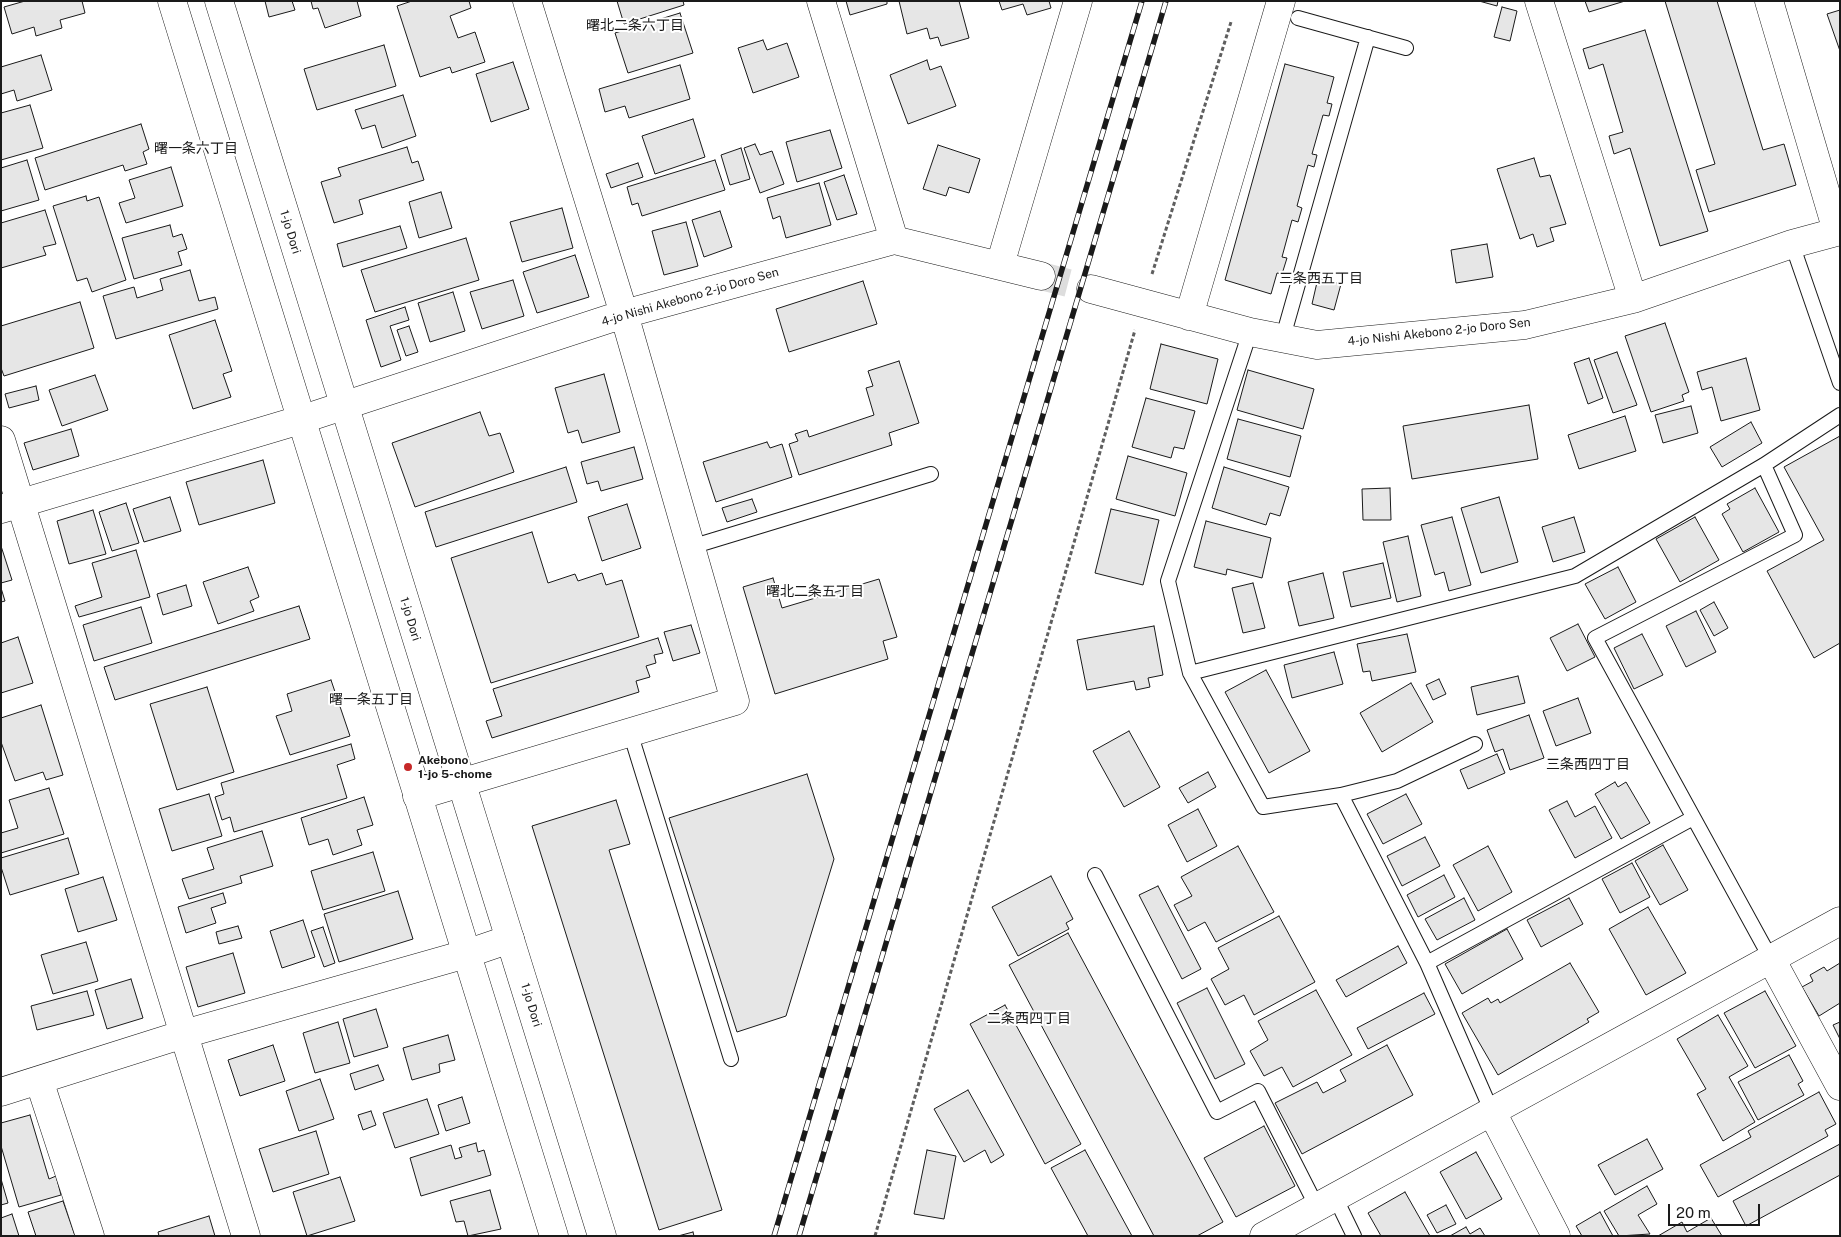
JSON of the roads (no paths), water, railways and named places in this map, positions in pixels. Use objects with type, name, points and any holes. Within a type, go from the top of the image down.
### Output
[{"type":"street","points":[[172,1],[300,420],[554,1236]]},
{"type":"street","name":"1-jo Dori","points":[[219,1],[343,406],[602,1236]]},
{"type":"street","points":[[417,796],[735,701],[624,314],[527,1]]},
{"type":"street","points":[[821,1],[894,240]]},
{"type":"street","points":[[1000,265],[1078,1]]},
{"type":"street","points":[[1539,1],[1632,299]]},
{"type":"street","points":[[1769,1],[1839,231]]},
{"type":"street","points":[[1189,316],[1290,10]]},
{"type":"street","name":"4-jo Nishi Akebono 2-jo Doro Sen","points":[[1091,289],[1250,332],[1317,345],[1525,325],[1632,299],[1792,244],[1839,231]]},
{"type":"street","name":"4-jo Nishi Akebono 2-jo Doro Sen","points":[[11,506],[300,420],[624,314],[894,240],[1041,276]]},
{"type":"street","points":[[1,440],[11,506],[184,1034],[246,1236]]},
{"type":"street","points":[[1264,1236],[1840,921]]},
{"type":"street","points":[[1,1092],[184,1034],[466,954],[510,939]]},
{"type":"street","points":[[1771,959],[1840,1086]]},
{"type":"street","points":[[39,1080],[90,1236]]},
{"type":"street","points":[[1492,1112],[1556,1236]]},
{"type":"lane","points":[[1290,10],[1406,48]]},
{"type":"lane","points":[[1283,337],[1368,37]]},
{"type":"lane","points":[[1792,244],[1840,383]]},
{"type":"lane","points":[[1250,332],[1168,581],[1190,673],[1263,807],[1340,795],[1397,781],[1475,744]]},
{"type":"lane","points":[[1190,673],[1575,576],[1764,465],[1840,415]]},
{"type":"lane","points":[[1764,465],[1795,535],[1595,638],[1771,959]]},
{"type":"lane","points":[[691,547],[932,474]]},
{"type":"lane","points":[[630,732],[731,1059]]},
{"type":"lane","points":[[1340,795],[1427,963],[1492,1112]]},
{"type":"lane","points":[[1427,963],[1693,818]]},
{"type":"lane","points":[[1096,875],[1217,1112],[1258,1091],[1326,1202],[1354,1236]]},
{"type":"tunnel","points":[[1041,276],[1091,289]]},
{"type":"railway","points":[[774,1236],[1142,1]]},
{"type":"railway","points":[[799,1236],[1166,1]]},
{"type":"place","name":"Akebono 1-jo 5-chome","points":[[408,767]]},
{"type":"district","name":"曙北二条六丁目","points":[[635,26]]},
{"type":"district","name":"曙一条六丁目","points":[[196,149]]},
{"type":"district","name":"三条西五丁目","points":[[1321,279]]},
{"type":"district","name":"曙北二条五丁目","points":[[815,592]]},
{"type":"district","name":"曙一条五丁目","points":[[371,700]]},
{"type":"district","name":"三条西四丁目","points":[[1588,765]]},
{"type":"district","name":"二条西四丁目","points":[[1029,1019]]}]
